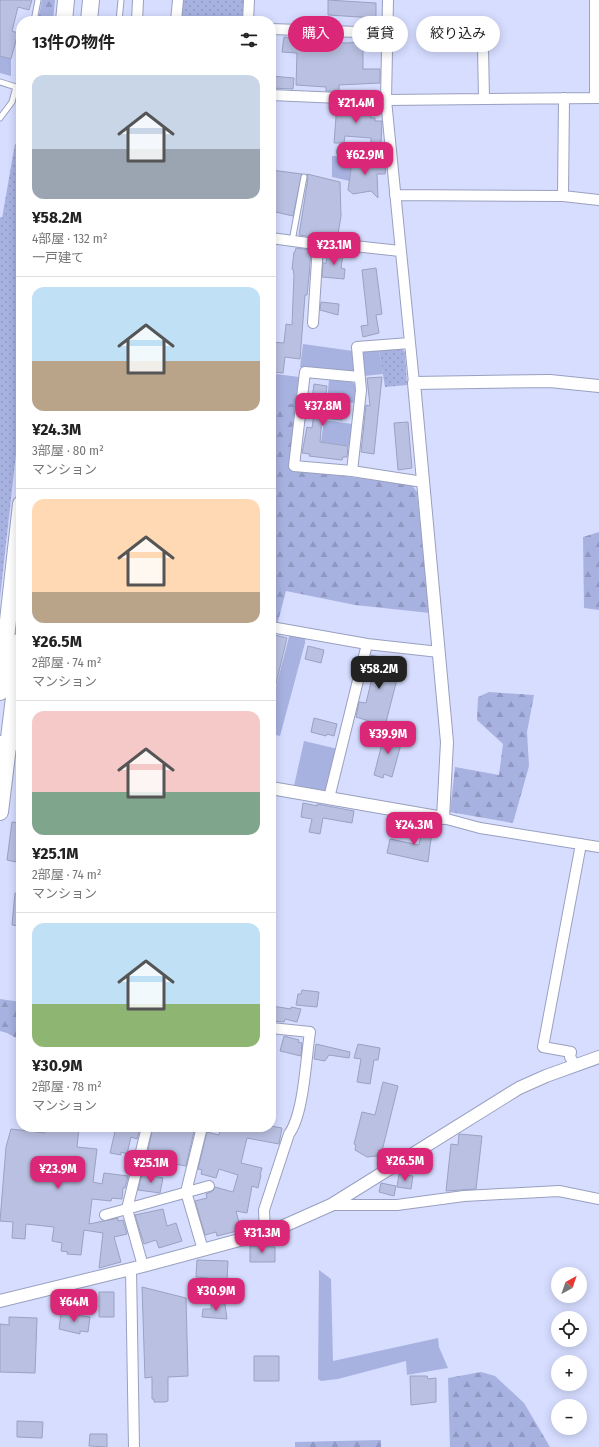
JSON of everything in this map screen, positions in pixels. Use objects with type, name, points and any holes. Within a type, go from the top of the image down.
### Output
[{"type":"highway","points":[[64,16],[66,0]]},
{"type":"highway","points":[[74,16],[76,0]]},
{"type":"highway","points":[[89,16],[91,0]]},
{"type":"highway","points":[[99,16],[101,0]]},
{"type":"highway","points":[[0,692],[16,549]]},
{"type":"highway","points":[[0,812],[16,687]]},
{"type":"street","points":[[137,16],[138,0]]},
{"type":"street","points":[[176,16],[178,0]]},
{"type":"street","points":[[248,16],[250,0]]},
{"type":"street","points":[[388,0],[388,16]]},
{"type":"street","points":[[276,95],[386,100],[597,98],[595,0]]},
{"type":"street","points":[[276,29],[352,32]]},
{"type":"street","points":[[387,52],[386,100],[447,742],[443,818]]},
{"type":"street","points":[[483,52],[484,99]]},
{"type":"street","points":[[563,196],[564,98]]},
{"type":"street","points":[[342,152],[391,155]]},
{"type":"street","points":[[395,195],[563,196],[599,200]]},
{"type":"street","points":[[276,240],[337,247],[345,245],[400,251]]},
{"type":"street","points":[[313,323],[318,244]]},
{"type":"street","points":[[352,471],[361,390],[357,347],[410,343]]},
{"type":"street","points":[[359,377],[305,372],[294,466],[352,471],[423,482]]},
{"type":"street","points":[[414,383],[550,381],[599,386]]},
{"type":"street","points":[[276,628],[367,644],[439,652]]},
{"type":"street","points":[[329,798],[367,644]]},
{"type":"street","points":[[276,789],[443,818],[480,828],[599,847]]},
{"type":"street","points":[[575,1065],[570,1057],[571,1052],[543,1047],[581,844]]},
{"type":"street","points":[[265,1233],[264,1210],[301,1098],[310,1032],[276,1029]]},
{"type":"street","points":[[0,1301],[137,1268],[265,1233],[331,1205],[520,1088],[575,1065],[599,1057]]},
{"type":"street","points":[[134,1447],[137,1268],[127,1209],[146,1132]]},
{"type":"street","points":[[201,1132],[186,1192],[203,1250]]},
{"type":"street","points":[[106,1215],[209,1186]]},
{"type":"street","points":[[331,1205],[397,1205],[464,1196],[559,1191],[599,1199]]},
{"type":"lane","points":[[35,16],[38,0]]},
{"type":"lane","points":[[119,16],[121,0]]},
{"type":"lane","points":[[0,82],[16,85]]},
{"type":"lane","points":[[0,118],[12,102],[16,93]]},
{"type":"lane","points":[[292,241],[304,177]]},
{"type":"green space","points":[[42,0],[55,0],[53,16],[39,16]]},
{"type":"green space","points":[[182,0],[245,0],[244,16],[181,16]]},
{"type":"green space","points":[[0,56],[11,59],[11,76],[0,73]]},
{"type":"green space","points":[[16,144],[16,453],[0,598],[0,217],[2,218]]},
{"type":"green space","points":[[332,156],[352,157],[350,181],[332,177]]},
{"type":"green space","points":[[303,344],[353,351],[355,368],[351,372],[300,367]]},
{"type":"green space","points":[[401,348],[405,352],[407,385],[385,387],[379,350]]},
{"type":"green space","points":[[379,350],[383,374],[364,376],[361,355],[365,351]]},
{"type":"green space","points":[[276,374],[299,377],[295,404],[276,402]]},
{"type":"green space","points":[[329,380],[352,382],[356,385],[355,403],[327,400]]},
{"type":"green space","points":[[276,402],[295,404],[289,469],[412,485],[417,492],[430,613],[355,605],[286,591],[277,625]]},
{"type":"green space","points":[[324,420],[352,424],[350,446],[321,442]]},
{"type":"green space","points":[[599,532],[599,610],[584,608],[583,537]]},
{"type":"green space","points":[[290,633],[305,637],[305,643],[280,736],[276,735],[276,687]]},
{"type":"green space","points":[[489,692],[534,695],[527,732],[529,766],[513,823],[450,812],[455,767],[499,775],[503,744],[477,720],[478,697]]},
{"type":"green space","points":[[304,741],[338,749],[326,792],[294,786]]},
{"type":"green space","points":[[0,999],[16,1001],[16,1038],[0,1031]]},
{"type":"green space","points":[[319,1270],[331,1279],[333,1361],[438,1338],[439,1347],[448,1368],[407,1375],[406,1361],[338,1379],[321,1381],[318,1379]]},
{"type":"green space","points":[[481,1372],[495,1376],[524,1403],[550,1447],[450,1447],[448,1378]]},
{"type":"green space","points":[[381,1440],[381,1447],[295,1447],[295,1442]]},
{"type":"building","points":[[0,0],[32,0],[29,10],[18,7],[12,31],[16,32],[16,40],[11,59],[0,56]]},
{"type":"building","points":[[328,0],[376,3],[376,16],[328,15]]},
{"type":"building","points":[[284,37],[288,37],[288,52],[344,52],[344,43],[352,43],[352,52],[363,52],[363,69],[380,69],[380,83],[339,85],[339,91],[326,91],[326,87],[296,85],[297,53],[282,52]]},
{"type":"building","points":[[276,76],[294,78],[293,89],[276,88]]},
{"type":"building","points":[[337,104],[371,106],[371,118],[375,118],[375,121],[382,121],[381,143],[371,142],[371,138],[345,136],[344,143],[334,143]]},
{"type":"building","points":[[352,161],[380,161],[380,164],[386,164],[385,174],[377,174],[378,198],[371,191],[353,194],[348,190]]},
{"type":"building","points":[[276,171],[302,174],[293,216],[276,212]]},
{"type":"building","points":[[307,174],[340,182],[341,216],[337,240],[299,235],[308,178]]},
{"type":"building","points":[[296,248],[311,250],[307,295],[305,295],[300,359],[285,357],[283,373],[276,372],[276,342],[284,343],[286,324],[292,325],[294,275],[292,269]]},
{"type":"building","points":[[327,252],[343,254],[341,268],[345,269],[344,279],[322,277],[323,262],[326,264]]},
{"type":"building","points":[[376,268],[382,314],[376,315],[379,333],[363,337],[361,326],[368,325],[362,270]]},
{"type":"building","points":[[321,302],[339,304],[338,315],[320,310]]},
{"type":"building","points":[[382,377],[374,454],[361,452],[366,405],[370,406],[367,378]]},
{"type":"building","points":[[314,384],[327,386],[325,401],[344,403],[342,420],[322,418],[320,442],[348,446],[347,457],[343,457],[342,460],[309,456],[310,454],[302,453],[307,427],[312,428],[315,407],[311,407]]},
{"type":"building","points":[[408,422],[412,468],[398,470],[394,423]]},
{"type":"building","points":[[276,635],[287,638],[276,684]]},
{"type":"building","points":[[308,646],[324,650],[321,663],[305,659]]},
{"type":"building","points":[[371,655],[398,661],[396,683],[385,726],[356,717],[359,702],[366,703],[372,678],[366,676]]},
{"type":"building","points":[[314,718],[337,724],[334,736],[327,734],[326,736],[311,732]]},
{"type":"building","points":[[385,732],[403,737],[392,777],[384,774],[383,778],[374,775]]},
{"type":"building","points":[[303,803],[354,811],[352,823],[323,818],[320,834],[309,832],[312,819],[301,817]]},
{"type":"building","points":[[12,822],[16,822],[16,862],[7,860]]},
{"type":"building","points":[[424,822],[433,824],[428,862],[387,853],[390,839],[419,845]]},
{"type":"building","points":[[15,893],[16,925],[12,925]]},
{"type":"building","points":[[302,990],[319,992],[317,1007],[296,1005],[298,994],[301,994]]},
{"type":"building","points":[[276,1007],[301,1009],[297,1022],[285,1019],[284,1022],[276,1021]]},
{"type":"building","points":[[284,1036],[299,1040],[298,1042],[302,1043],[301,1056],[280,1051]]},
{"type":"building","points":[[316,1044],[350,1052],[349,1058],[329,1055],[325,1061],[314,1059]]},
{"type":"building","points":[[358,1044],[380,1048],[378,1060],[374,1060],[370,1084],[357,1082],[361,1059],[354,1058]]},
{"type":"building","points":[[383,1082],[398,1086],[382,1151],[379,1150],[377,1156],[367,1157],[355,1150],[356,1145],[354,1144],[362,1112],[375,1115]]},
{"type":"building","points":[[276,1127],[282,1128],[279,1144],[247,1138],[241,1163],[262,1168],[258,1188],[252,1186],[247,1213],[236,1211],[241,1230],[217,1236],[216,1232],[205,1235],[195,1201],[207,1198],[206,1194],[213,1191],[215,1187],[233,1192],[238,1175],[219,1169],[216,1178],[201,1174],[202,1170],[198,1169],[207,1132],[219,1135],[220,1132],[276,1132]]},
{"type":"building","points":[[11,1129],[16,1130],[16,1132],[78,1132],[77,1147],[97,1149],[93,1182],[102,1184],[104,1173],[128,1176],[125,1188],[123,1188],[122,1199],[112,1198],[111,1201],[92,1199],[89,1224],[118,1218],[118,1221],[123,1220],[127,1234],[114,1237],[121,1262],[99,1268],[103,1233],[84,1230],[81,1255],[67,1254],[68,1252],[61,1251],[62,1243],[52,1241],[54,1227],[26,1224],[25,1239],[12,1238],[13,1222],[0,1221],[6,1147]]},
{"type":"building","points":[[115,1132],[139,1132],[137,1139],[131,1137],[127,1154],[121,1152],[121,1155],[110,1153]]},
{"type":"building","points":[[152,1132],[194,1132],[186,1166],[146,1159]]},
{"type":"building","points":[[459,1134],[482,1136],[476,1189],[446,1191],[451,1144],[458,1145]]},
{"type":"building","points":[[142,1174],[163,1178],[160,1193],[138,1190]]},
{"type":"building","points":[[399,1174],[413,1176],[411,1189],[397,1187]]},
{"type":"building","points":[[381,1183],[396,1186],[394,1196],[379,1192]]},
{"type":"building","points":[[163,1209],[167,1226],[176,1223],[182,1241],[159,1248],[156,1240],[144,1244],[135,1215]]},
{"type":"building","points":[[250,1246],[275,1247],[275,1262],[250,1262]]},
{"type":"building","points":[[197,1260],[228,1261],[227,1281],[208,1280],[208,1278],[196,1277]]},
{"type":"building","points":[[142,1287],[186,1298],[188,1376],[168,1377],[168,1401],[165,1402],[154,1402],[154,1399],[152,1399],[152,1377],[145,1378]]},
{"type":"building","points":[[220,1291],[231,1291],[231,1301],[219,1300]]},
{"type":"building","points":[[99,1292],[114,1292],[114,1317],[99,1317]]},
{"type":"building","points":[[211,1303],[225,1304],[227,1319],[202,1317],[203,1309],[211,1309]]},
{"type":"building","points":[[61,1313],[90,1317],[88,1332],[80,1331],[80,1334],[59,1329]]},
{"type":"building","points":[[9,1317],[37,1318],[35,1373],[0,1372],[0,1324],[9,1325]]},
{"type":"building","points":[[254,1356],[279,1356],[279,1381],[254,1381]]},
{"type":"building","points":[[410,1376],[427,1376],[428,1379],[436,1378],[436,1402],[411,1405]]},
{"type":"building","points":[[17,1421],[43,1422],[42,1438],[17,1437]]},
{"type":"building","points":[[90,1434],[107,1434],[107,1447],[89,1446]]}]
